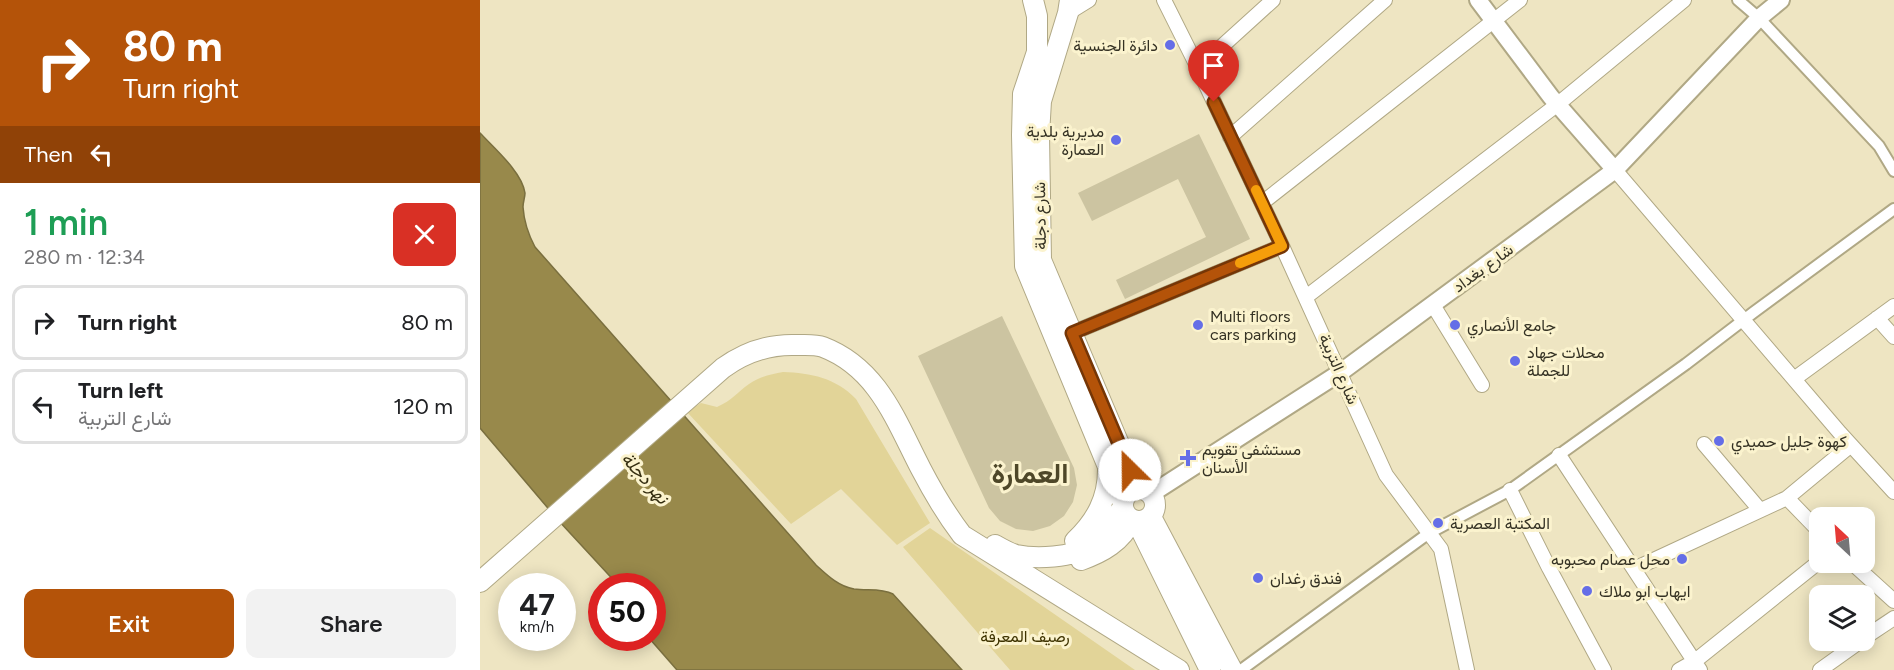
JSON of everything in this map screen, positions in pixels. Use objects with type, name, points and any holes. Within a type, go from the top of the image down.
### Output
[{"type":"main road","name":"شارع دجلة","points":[[1034,0],[1038,52]]},
{"type":"main road","name":"شارع دجلة","points":[[1049,0],[1046,30],[1023,94],[1025,266],[1108,467],[1210,670]]},
{"type":"main road","name":"شارع دجلة","points":[[1069,7],[1041,101],[1039,135],[1041,260],[1144,492]]},
{"type":"main road","points":[[480,575],[731,350],[758,340],[795,335],[824,337],[871,363],[892,392],[921,454],[952,507],[970,531],[1004,556],[1179,670]]},
{"type":"main road","points":[[480,582],[723,368],[739,357],[760,349],[789,345],[821,346],[860,368],[876,385],[893,412],[945,513],[962,535],[1004,556],[1028,566],[1063,564],[1092,556],[1114,544],[1121,537],[1133,514],[1128,494],[1144,492],[1155,503],[1154,513],[1133,514],[1077,552],[1052,556],[1004,556]]},
{"type":"main road","points":[[1052,556],[1076,541],[1096,518],[1107,489],[1108,467]]},
{"type":"main road","name":"شارع دجلة","points":[[1133,514],[1232,670]]},
{"type":"street","points":[[1069,7],[1089,0]]},
{"type":"street","name":"شارع التربية","points":[[1164,0],[1306,297],[1386,475],[1441,549],[1467,670]]},
{"type":"street","points":[[1198,68],[1273,0]]},
{"type":"street","points":[[1230,137],[1384,0]]},
{"type":"street","points":[[1478,0],[1551,97],[1894,492]]},
{"type":"street","points":[[1262,203],[1520,0]]},
{"type":"street","points":[[1306,297],[1558,104],[1684,0]]},
{"type":"street","points":[[1738,0],[1759,18],[1879,146],[1894,171]]},
{"type":"street","name":"شارع بغداد","points":[[1144,492],[1341,372],[1615,170],[1759,18],[1781,0]]},
{"type":"street","points":[[1241,670],[1429,533],[1510,490],[1686,364],[1894,209]]},
{"type":"street","points":[[1072,333],[1282,246]]},
{"type":"street","points":[[1433,305],[1482,385]]},
{"type":"street","points":[[1794,379],[1894,306]]},
{"type":"street","points":[[1877,318],[1894,337]]},
{"type":"street","points":[[1704,444],[1760,510]]},
{"type":"street","points":[[1634,569],[1787,498],[1851,445]]},
{"type":"street","points":[[1559,455],[1698,666]]},
{"type":"street","points":[[1510,490],[1604,670]]},
{"type":"street","points":[[1787,498],[1809,521]]},
{"type":"street","points":[[1679,670],[1698,666],[1809,570]]},
{"type":"street","points":[[1863,573],[1894,601]]},
{"type":"street","points":[[1875,631],[1894,618]]},
{"type":"street","points":[[1820,670],[1847,651]]},
{"type":"green space","points":[[783,372],[831,381],[856,399],[930,523],[897,545],[841,489],[791,524],[687,412],[701,403],[717,407],[753,382],[765,376]]},
{"type":"green space","name":"رصيف المعرفة","points":[[930,528],[1135,670],[1010,670],[903,547]]},
{"type":"water","name":"نهر دجلة","points":[[480,133],[507,161],[523,185],[524,218],[535,247],[816,565],[833,580],[848,588],[893,594],[962,670],[677,670],[660,651],[666,651],[666,573],[607,573],[558,520],[480,428]]},
{"type":"building","points":[[1199,134],[1250,239],[1125,299],[1116,280],[1206,237],[1178,179],[1092,221],[1078,193]]},
{"type":"building","points":[[1002,316],[1074,468],[1077,485],[1073,502],[1064,516],[1050,526],[1033,531],[1016,529],[1000,521],[989,508],[918,356]]},
{"type":"slow traffic","points":[[1240,263],[1282,246],[1256,190]]},
{"type":"place","name":"دائرة الجنسية","points":[[1170,45]]},
{"type":"place","name":"مديرية بلدية العمارة","points":[[1116,140]]},
{"type":"place","name":"Multi floors cars parking","points":[[1198,325]]},
{"type":"place","name":"جامع الأنصاري","points":[[1455,325]]},
{"type":"place","name":"محلات جهاد للجملة","points":[[1515,361]]},
{"type":"place","name":"كهوة جليل حميدي","points":[[1719,441]]},
{"type":"place","name":"مستشفى تقويم الأسنان","points":[[1188,458]]},
{"type":"place","name":"المكتبة العصرية","points":[[1438,523]]},
{"type":"place","name":"محل عصام محبوبه","points":[[1682,559]]},
{"type":"place","name":"فندق رغدان","points":[[1258,578]]},
{"type":"place","name":"ايهاب ابو ملاك","points":[[1587,591]]},
{"type":"district","name":"العمارة","points":[[1030,473]]},
{"type":"route","points":[[1130,470],[1072,333],[1282,246],[1214,102]]}]
